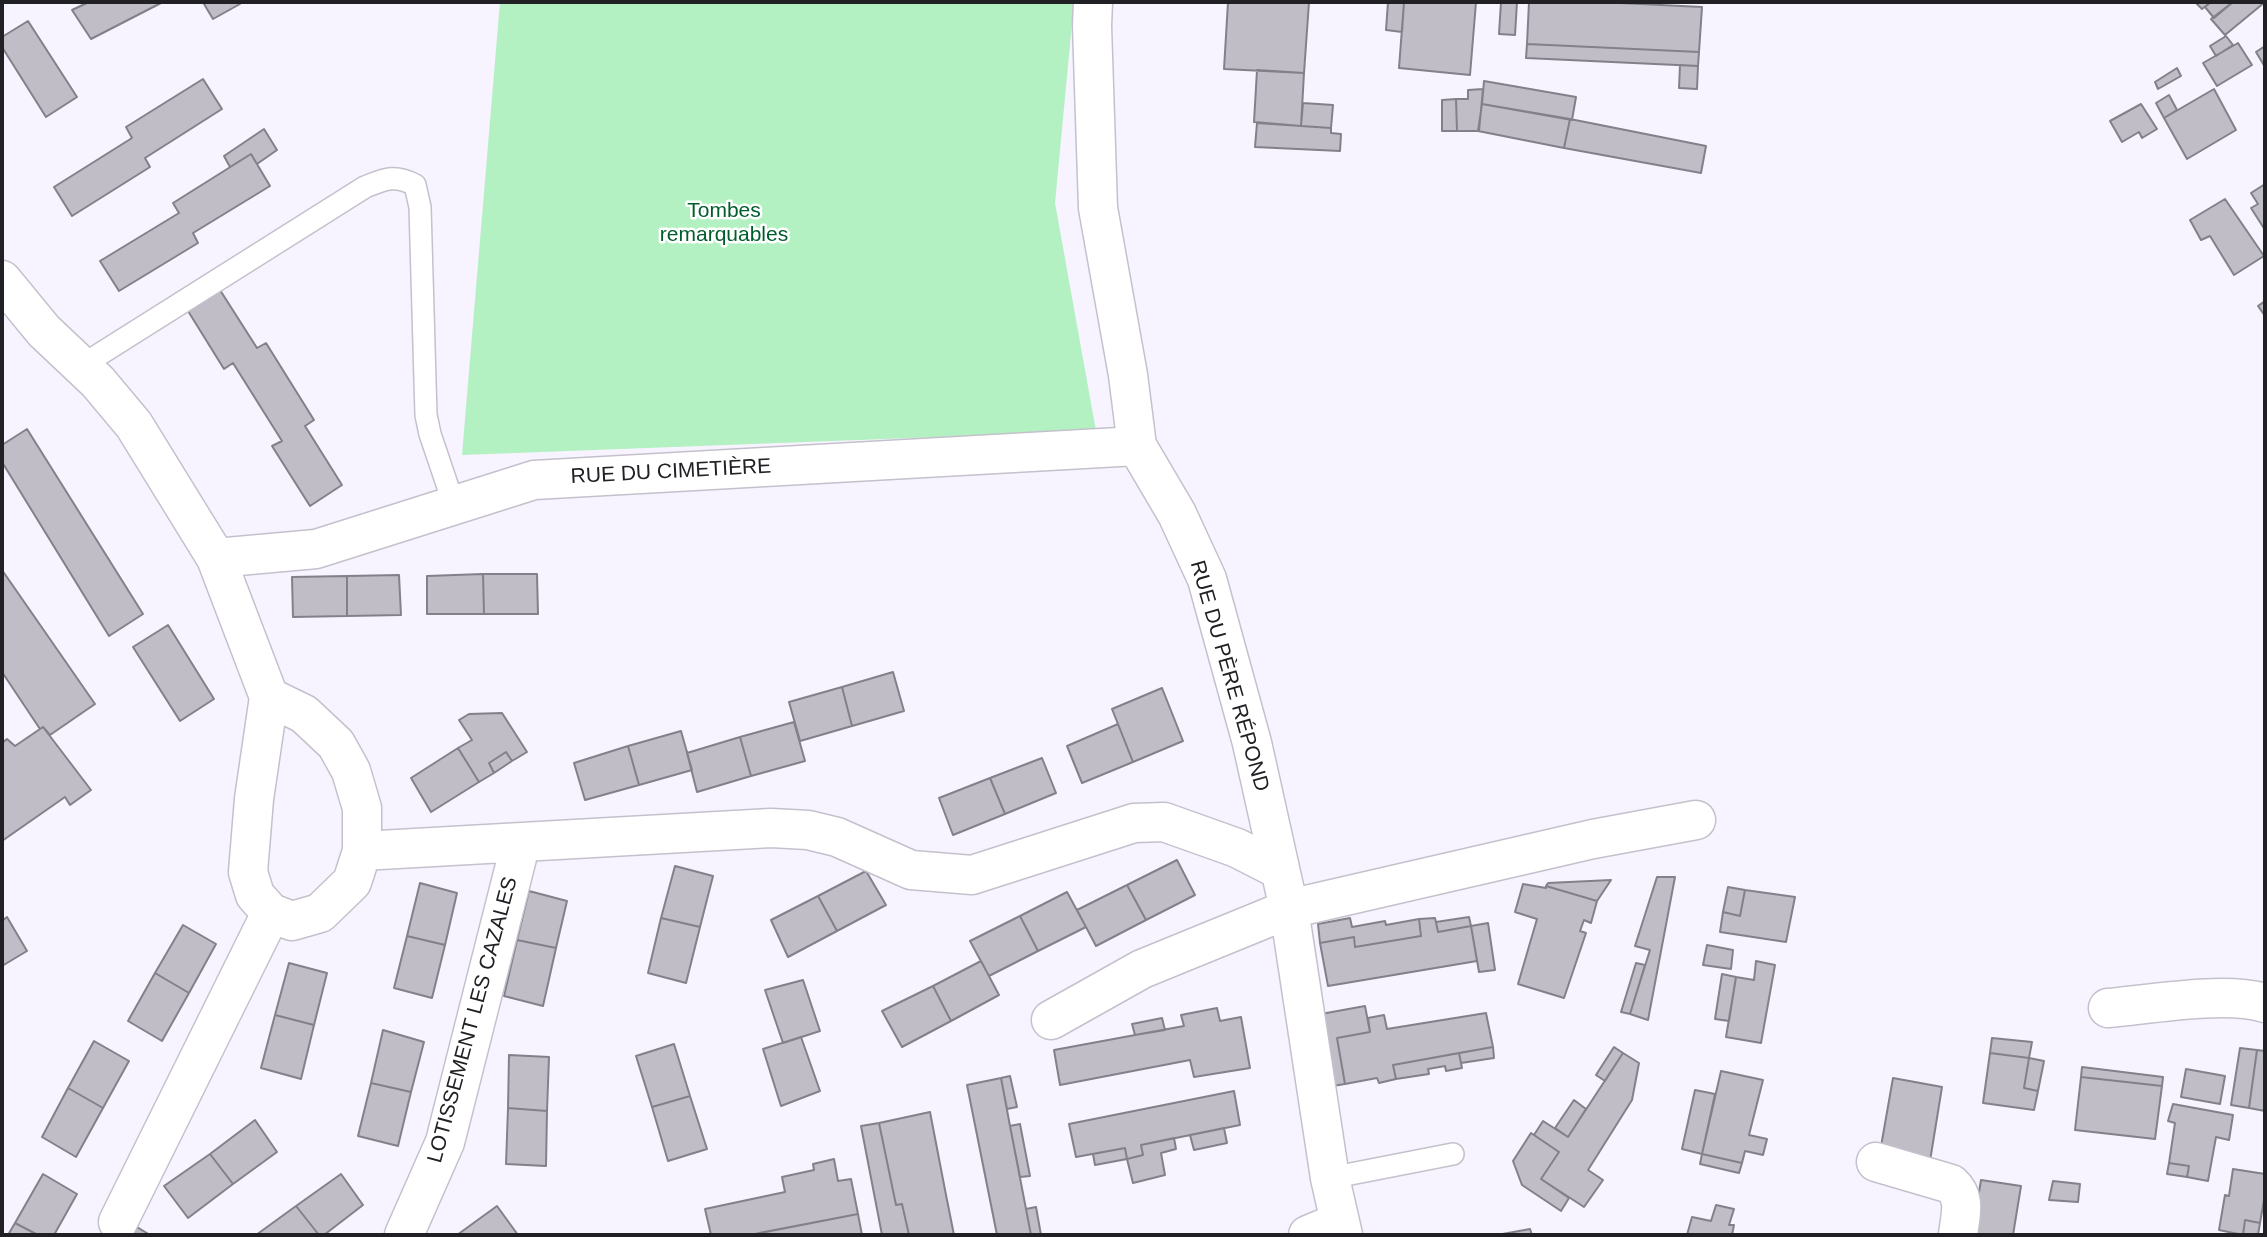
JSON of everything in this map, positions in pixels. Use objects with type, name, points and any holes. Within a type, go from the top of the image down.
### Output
[{"type":"street","name":"RUE DU PÈRE RÉPOND","points":[[1093,2],[1098,208],[1128,374],[1137,446],[1177,514],[1207,579],[1252,743],[1289,909],[1330,1178],[1330,1231]]},
{"type":"street","points":[[2,279],[44,331],[98,382],[134,425],[216,558],[270,697],[254,799],[248,872],[255,895],[271,913],[292,921],[320,913],[352,882],[362,852],[362,808],[351,771],[335,744],[304,714],[270,697]]},
{"type":"street","name":"RUE DU CIMETIÈRE","points":[[216,558],[316,549],[534,480],[1137,446]]},
{"type":"street","points":[[1051,1020],[1142,969],[1289,909],[1481,864],[1696,820]]},
{"type":"street","name":"LOTISSEMENT LES CAZALES","points":[[362,852],[783,828],[808,830],[837,837],[911,870],[972,875],[1134,823],[1164,822],[1237,848],[1280,870]]},
{"type":"street","name":"LOTISSEMENT LES CAZALES","points":[[404,1235],[444,1142],[521,842]]},
{"type":"street","points":[[118,1222],[271,913]]},
{"type":"street","points":[[2108,1008],[2224,998],[2265,1003]]},
{"type":"street","points":[[1876,1162],[1951,1184],[1958,1190],[1962,1202],[1958,1235]]},
{"type":"lane","points":[[82,366],[365,187],[386,179],[401,178],[415,185],[420,207],[426,415],[454,505]]},
{"type":"lane","points":[[1330,1178],[1453,1154]]},
{"type":"green space","name":"Tombes remarquables","points":[[500,2],[1074,2],[1055,203],[1096,431],[462,455]]},
{"type":"building","points":[[89,2],[161,3],[91,39],[72,10]]},
{"type":"building","points":[[1228,2],[1309,2],[1304,73],[1224,69]]},
{"type":"building","points":[[1388,2],[1404,2],[1402,32],[1386,30]]},
{"type":"building","points":[[1404,2],[1476,2],[1470,75],[1399,68]]},
{"type":"building","points":[[1501,2],[1517,2],[1515,35],[1499,34]]},
{"type":"building","points":[[1529,2],[1702,7],[1699,52],[1527,44]]},
{"type":"building","points":[[2195,2],[2211,2],[2202,9]]},
{"type":"building","points":[[2211,2],[2233,2],[2214,18],[2205,7]]},
{"type":"building","points":[[2233,2],[2265,2],[2225,35],[2211,19]]},
{"type":"building","points":[[204,4],[240,4],[213,19]]},
{"type":"building","points":[[28,21],[77,97],[46,117],[2,47],[2,37]]},
{"type":"building","points":[[2226,36],[2233,45],[2216,56],[2210,46]]},
{"type":"building","points":[[2238,43],[2252,65],[2217,86],[2203,63]]},
{"type":"building","points":[[1527,44],[1699,52],[1698,66],[1526,58]]},
{"type":"building","points":[[2265,46],[2265,67],[2256,52]]},
{"type":"building","points":[[1680,65],[1698,66],[1697,89],[1679,88]]},
{"type":"building","points":[[2177,68],[2181,76],[2158,89],[2155,82]]},
{"type":"building","points":[[1257,70],[1304,73],[1301,126],[1254,122]]},
{"type":"building","points":[[203,79],[222,109],[145,158],[150,167],[72,216],[54,187],[132,138],[126,127]]},
{"type":"building","points":[[1484,81],[1576,97],[1572,120],[1482,104]]},
{"type":"building","points":[[1483,89],[1479,131],[1457,131],[1456,99],[1468,99],[1468,90]]},
{"type":"building","points":[[2214,89],[2236,130],[2187,159],[2164,118]]},
{"type":"building","points":[[2169,95],[2177,110],[2164,118],[2156,103]]},
{"type":"building","points":[[1456,99],[1457,131],[1442,131],[1442,100]]},
{"type":"building","points":[[1303,103],[1333,105],[1331,128],[1301,126]]},
{"type":"building","points":[[1482,104],[1570,119],[1564,148],[1478,131]]},
{"type":"building","points":[[2141,104],[2157,129],[2142,138],[2139,132],[2122,142],[2110,121]]},
{"type":"building","points":[[1570,119],[1706,146],[1701,173],[1564,148]]},
{"type":"building","points":[[1257,123],[1331,128],[1331,133],[1341,134],[1340,151],[1255,147]]},
{"type":"building","points":[[264,129],[277,150],[257,164],[251,154],[230,167],[224,156]]},
{"type":"building","points":[[251,154],[270,186],[193,233],[198,243],[119,291],[100,261],[179,213],[173,203]]},
{"type":"building","points":[[2265,184],[2265,230],[2251,208],[2258,204],[2251,193]]},
{"type":"building","points":[[2225,199],[2264,256],[2234,275],[2210,236],[2201,240],[2190,220]]},
{"type":"building","points":[[220,290],[257,348],[266,343],[314,420],[305,426],[342,485],[310,506],[272,446],[282,441],[233,363],[224,369],[188,311]]},
{"type":"building","points":[[2265,301],[2265,316],[2258,306]]},
{"type":"building","points":[[27,429],[143,614],[109,636],[2,462],[2,445]]},
{"type":"building","points":[[2,570],[95,704],[50,735],[43,727],[40,729],[2,672]]},
{"type":"building","points":[[483,574],[537,574],[538,614],[484,614]]},
{"type":"building","points":[[483,574],[484,614],[427,614],[427,576]]},
{"type":"building","points":[[399,575],[401,615],[347,616],[347,576]]},
{"type":"building","points":[[347,576],[347,616],[293,617],[292,577]]},
{"type":"building","points":[[168,625],[214,699],[180,721],[133,647]]},
{"type":"building","points":[[893,672],[904,711],[852,726],[842,687]]},
{"type":"building","points":[[842,687],[852,726],[800,741],[789,702]]},
{"type":"building","points":[[1162,688],[1183,741],[1133,762],[1112,709]]},
{"type":"building","points":[[502,713],[527,752],[512,761],[506,752],[489,763],[494,773],[479,782],[458,748],[472,740],[459,720],[469,714]]},
{"type":"building","points":[[794,722],[805,761],[751,776],[740,737]]},
{"type":"building","points":[[1118,724],[1133,762],[1082,783],[1067,746]]},
{"type":"building","points":[[43,727],[91,790],[70,805],[65,797],[2,841],[2,743],[7,739],[15,746]]},
{"type":"building","points":[[681,731],[692,770],[639,785],[628,746]]},
{"type":"building","points":[[740,737],[751,776],[697,792],[687,753]]},
{"type":"building","points":[[628,746],[639,785],[585,800],[574,763]]},
{"type":"building","points":[[458,748],[479,782],[431,812],[411,778]]},
{"type":"building","points":[[506,752],[512,761],[494,773],[489,763]]},
{"type":"building","points":[[1042,758],[1056,793],[1005,814],[990,778]]},
{"type":"building","points":[[990,778],[1005,814],[953,835],[939,798]]},
{"type":"building","points":[[1177,860],[1195,895],[1146,920],[1127,885]]},
{"type":"building","points":[[675,866],[713,876],[700,927],[661,918]]},
{"type":"building","points":[[866,871],[886,905],[837,931],[818,896]]},
{"type":"building","points":[[1657,877],[1675,877],[1648,1020],[1630,1014],[1650,950],[1635,946]]},
{"type":"building","points":[[1611,880],[1597,901],[1546,886],[1548,883]]},
{"type":"building","points":[[420,883],[457,893],[445,945],[407,936]]},
{"type":"building","points":[[1523,884],[1546,886],[1597,901],[1591,923],[1584,920],[1580,931],[1586,933],[1564,998],[1518,984],[1537,919],[1515,912]]},
{"type":"building","points":[[1127,885],[1146,920],[1096,946],[1077,910]]},
{"type":"building","points":[[1728,887],[1745,890],[1740,916],[1723,912]]},
{"type":"building","points":[[1745,890],[1795,897],[1786,942],[1720,932],[1723,912],[1740,916]]},
{"type":"building","points":[[529,891],[567,901],[556,948],[517,940]]},
{"type":"building","points":[[1067,892],[1086,927],[1038,951],[1020,916]]},
{"type":"building","points":[[818,896],[837,931],[788,957],[771,920]]},
{"type":"building","points":[[1020,916],[1038,951],[989,976],[970,941]]},
{"type":"building","points":[[7,917],[27,951],[2,966],[2,921]]},
{"type":"building","points":[[1469,917],[1471,926],[1438,932],[1436,922]]},
{"type":"building","points":[[661,918],[700,927],[686,983],[648,973]]},
{"type":"building","points":[[1350,918],[1352,927],[1419,919],[1421,936],[1355,947],[1354,937],[1320,943],[1318,924]]},
{"type":"building","points":[[1435,918],[1438,932],[1471,926],[1477,961],[1328,986],[1320,943],[1354,937],[1355,947],[1421,936],[1419,919]]},
{"type":"building","points":[[1488,923],[1495,970],[1479,972],[1471,926]]},
{"type":"building","points":[[183,925],[216,944],[189,993],[155,973]]},
{"type":"building","points":[[407,936],[445,945],[432,998],[394,988]]},
{"type":"building","points":[[517,940],[556,948],[543,1006],[504,996]]},
{"type":"building","points":[[1707,945],[1733,950],[1731,969],[1703,965]]},
{"type":"building","points":[[981,961],[999,995],[951,1021],[933,986]]},
{"type":"building","points":[[1756,961],[1775,965],[1761,1043],[1726,1037],[1736,977],[1754,980]]},
{"type":"building","points":[[289,963],[327,973],[314,1025],[275,1015]]},
{"type":"building","points":[[1636,963],[1645,965],[1630,1014],[1621,1012]]},
{"type":"building","points":[[155,973],[189,993],[162,1041],[128,1021]]},
{"type":"building","points":[[1722,974],[1736,977],[1729,1021],[1715,1019]]},
{"type":"building","points":[[803,980],[820,1031],[783,1043],[765,990]]},
{"type":"building","points":[[933,986],[951,1021],[902,1047],[882,1011]]},
{"type":"building","points":[[1365,1006],[1370,1032],[1337,1038],[1345,1084],[1333,1086],[1321,1014]]},
{"type":"building","points":[[1217,1008],[1220,1021],[1241,1017],[1250,1068],[1194,1077],[1190,1060],[1060,1085],[1054,1050],[1184,1026],[1181,1015]]},
{"type":"building","points":[[1486,1013],[1493,1047],[1393,1065],[1396,1079],[1379,1083],[1377,1078],[1345,1084],[1337,1038],[1370,1032],[1368,1018],[1384,1015],[1387,1029]]},
{"type":"building","points":[[275,1015],[314,1025],[301,1079],[261,1068]]},
{"type":"building","points":[[1162,1018],[1165,1030],[1135,1035],[1132,1024]]},
{"type":"building","points":[[383,1030],[424,1042],[411,1092],[371,1083]]},
{"type":"building","points":[[801,1037],[820,1091],[781,1106],[763,1049]]},
{"type":"building","points":[[1992,1038],[2032,1042],[2029,1058],[1990,1053]]},
{"type":"building","points":[[94,1041],[129,1061],[103,1108],[68,1088]]},
{"type":"building","points":[[674,1044],[690,1096],[652,1107],[636,1056]]},
{"type":"building","points":[[1493,1047],[1494,1058],[1461,1063],[1459,1053]]},
{"type":"building","points":[[1614,1047],[1623,1053],[1605,1081],[1596,1075]]},
{"type":"building","points":[[2240,1048],[2257,1050],[2249,1108],[2231,1105]]},
{"type":"building","points":[[2257,1050],[2265,1051],[2265,1111],[2249,1108]]},
{"type":"building","points":[[1459,1053],[1462,1068],[1446,1071],[1445,1066],[1428,1069],[1429,1074],[1396,1079],[1393,1065]]},
{"type":"building","points":[[1623,1053],[1639,1063],[1632,1100],[1588,1170],[1603,1180],[1584,1207],[1541,1179],[1559,1152],[1534,1135],[1543,1121],[1568,1137]]},
{"type":"building","points":[[1990,1053],[2029,1058],[2024,1088],[2038,1091],[2034,1110],[1983,1103]]},
{"type":"building","points":[[509,1055],[549,1057],[547,1111],[508,1108]]},
{"type":"building","points":[[2029,1058],[2044,1061],[2038,1091],[2024,1088]]},
{"type":"building","points":[[2082,1067],[2163,1077],[2162,1086],[2081,1077]]},
{"type":"building","points":[[2186,1069],[2225,1076],[2220,1104],[2181,1097]]},
{"type":"building","points":[[1721,1071],[1763,1080],[1749,1135],[1767,1139],[1763,1155],[1745,1151],[1742,1163],[1702,1154]]},
{"type":"building","points":[[1010,1076],[1017,1107],[1007,1109],[1001,1078]]},
{"type":"building","points":[[2081,1077],[2162,1086],[2155,1139],[2075,1130]]},
{"type":"building","points":[[1001,1078],[1031,1235],[997,1235],[967,1085]]},
{"type":"building","points":[[1893,1078],[1942,1087],[1930,1161],[1880,1152]]},
{"type":"building","points":[[371,1083],[411,1092],[398,1146],[358,1136]]},
{"type":"building","points":[[68,1088],[103,1108],[76,1157],[42,1137]]},
{"type":"building","points":[[1695,1090],[1715,1094],[1702,1154],[1682,1149]]},
{"type":"building","points":[[1234,1091],[1240,1125],[1141,1145],[1143,1155],[1127,1159],[1125,1148],[1076,1157],[1069,1124]]},
{"type":"building","points":[[690,1096],[707,1149],[668,1161],[652,1107]]},
{"type":"building","points":[[1574,1100],[1586,1109],[1568,1137],[1555,1128]]},
{"type":"building","points":[[2173,1104],[2233,1115],[2229,1140],[2216,1137],[2208,1181],[2187,1177],[2189,1166],[2169,1163],[2175,1123],[2168,1121]]},
{"type":"building","points":[[508,1108],[547,1111],[546,1166],[506,1164]]},
{"type":"building","points":[[930,1112],[954,1235],[909,1235],[902,1204],[896,1205],[879,1123]]},
{"type":"building","points":[[255,1120],[277,1152],[233,1184],[210,1154]]},
{"type":"building","points":[[879,1123],[896,1205],[902,1204],[909,1235],[882,1235],[861,1126]]},
{"type":"building","points":[[1020,1124],[1030,1176],[1020,1177],[1010,1126]]},
{"type":"building","points":[[1224,1128],[1227,1143],[1194,1150],[1190,1135]]},
{"type":"building","points":[[1531,1133],[1559,1152],[1541,1179],[1569,1198],[1561,1211],[1522,1185],[1513,1161]]},
{"type":"building","points":[[1174,1138],[1176,1149],[1161,1153],[1165,1175],[1133,1183],[1127,1159],[1143,1155],[1141,1145]]},
{"type":"building","points":[[1125,1148],[1127,1159],[1095,1165],[1093,1154]]},
{"type":"building","points":[[210,1154],[233,1184],[188,1218],[164,1186]]},
{"type":"building","points":[[1702,1154],[1742,1163],[1739,1173],[1700,1164]]},
{"type":"building","points":[[834,1159],[838,1181],[851,1179],[858,1214],[750,1235],[711,1235],[705,1209],[785,1192],[782,1177],[814,1170],[813,1164]]},
{"type":"building","points":[[2169,1163],[2189,1166],[2187,1177],[2167,1174]]},
{"type":"building","points":[[2233,1169],[2265,1174],[2260,1223],[2245,1220],[2243,1235],[2219,1230],[2225,1195],[2229,1196]]},
{"type":"building","points":[[43,1174],[77,1194],[54,1235],[38,1235],[15,1223]]},
{"type":"building","points":[[341,1174],[363,1205],[324,1235],[319,1235],[296,1206]]},
{"type":"building","points":[[1981,1180],[2021,1186],[2013,1235],[1972,1235]]},
{"type":"building","points":[[2053,1181],[2080,1184],[2078,1202],[2049,1200]]},
{"type":"building","points":[[1716,1205],[1734,1209],[1729,1225],[1734,1225],[1732,1235],[1687,1235],[1692,1217],[1711,1221]]},
{"type":"building","points":[[296,1206],[319,1235],[256,1235]]},
{"type":"building","points":[[497,1206],[518,1235],[457,1235]]},
{"type":"building","points":[[1036,1207],[1041,1235],[1031,1235],[1026,1209]]},
{"type":"building","points":[[858,1214],[862,1235],[759,1235],[759,1233]]},
{"type":"building","points":[[2245,1220],[2260,1223],[2258,1235],[2243,1235]]},
{"type":"building","points":[[15,1223],[38,1235],[8,1235]]},
{"type":"building","points":[[137,1227],[150,1235],[132,1235]]},
{"type":"building","points":[[1530,1229],[1532,1235],[1497,1235]]}]
